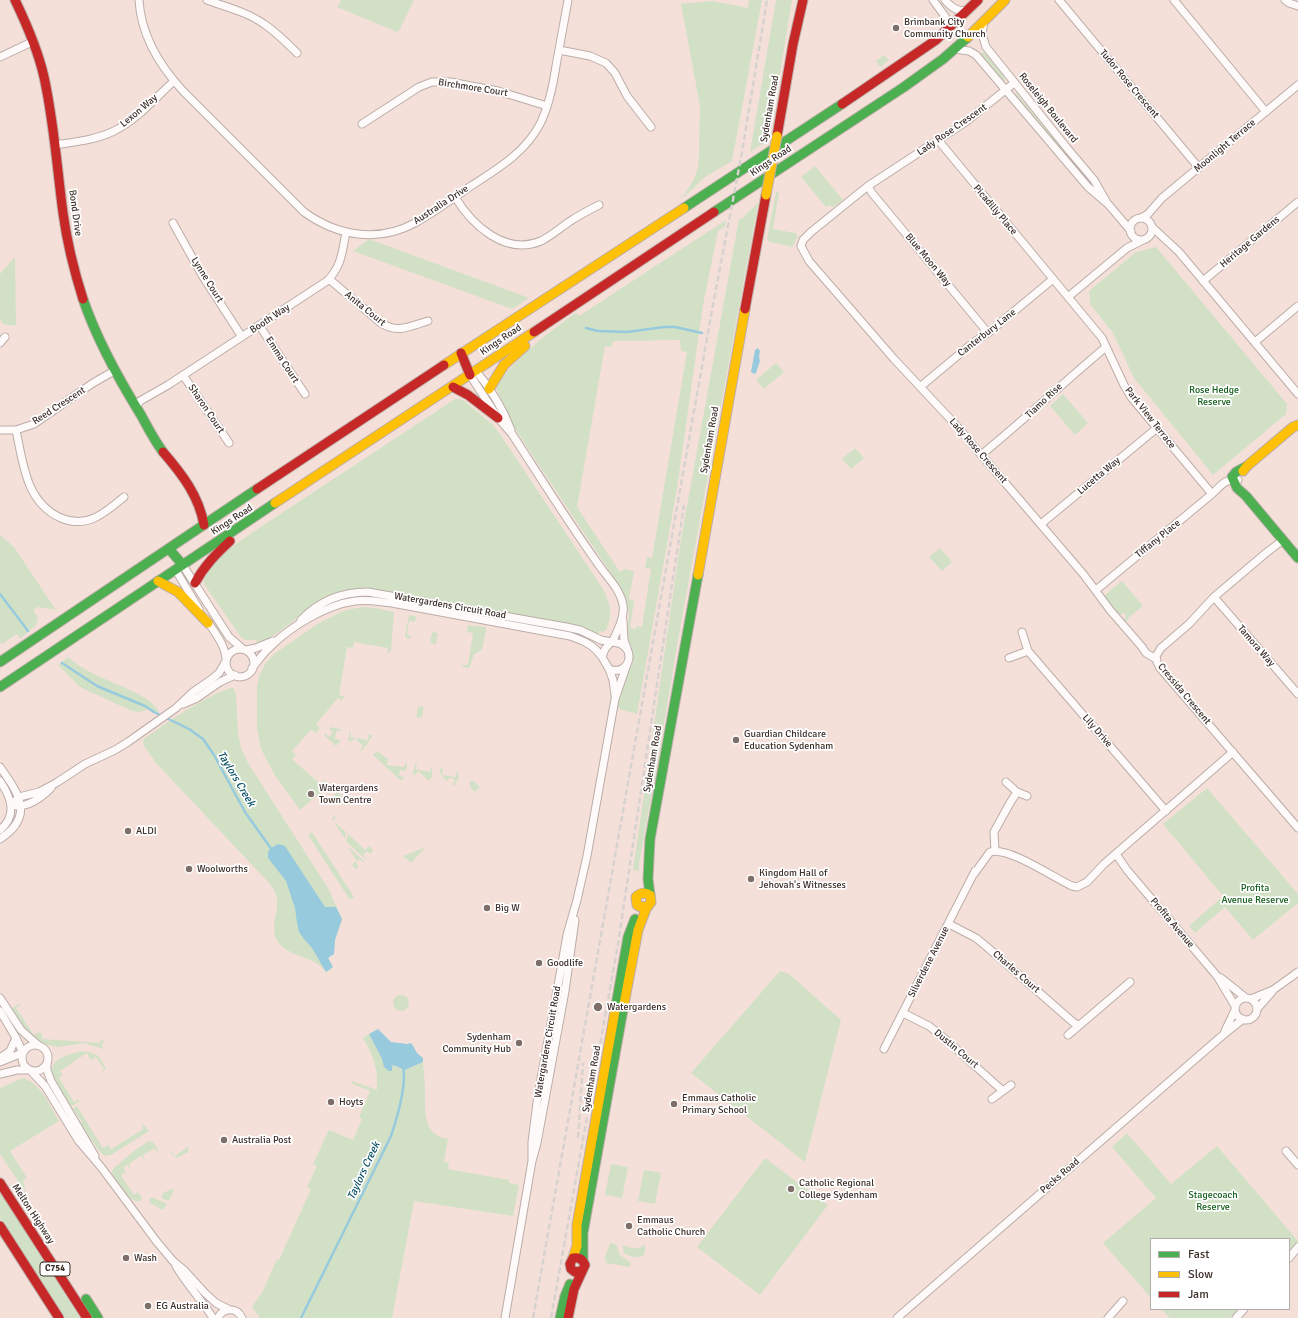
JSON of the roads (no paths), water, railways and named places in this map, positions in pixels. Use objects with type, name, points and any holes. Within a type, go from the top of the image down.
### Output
[{"type":"main road","name":"Bond Drive","points":[[15,0],[40,57],[46,85],[66,233],[82,296],[114,371],[158,444],[175,465],[198,500]]},
{"type":"main road","name":"Sydenham Road","points":[[793,44],[796,0]]},
{"type":"main road","name":"Sydenham Road","points":[[640,893],[643,883],[643,862],[650,839],[793,44],[803,0]]},
{"type":"main road","name":"Kings Road","points":[[0,662],[296,462],[876,82],[945,31],[978,0]]},
{"type":"main road","name":"Kings Road","points":[[0,687],[904,87],[954,49],[984,22],[1005,0]]},
{"type":"main road","points":[[489,389],[495,376],[504,364],[553,319]]},
{"type":"main road","points":[[462,353],[473,373]]},
{"type":"main road","points":[[452,387],[468,395],[498,418]]},
{"type":"main road","points":[[1296,424],[1247,466],[1235,480],[1246,496],[1298,558]]},
{"type":"main road","points":[[198,500],[206,508],[218,514]]},
{"type":"main road","points":[[198,500],[203,514],[204,525]]},
{"type":"main road","points":[[195,583],[208,561],[254,519]]},
{"type":"main road","points":[[169,549],[179,567]]},
{"type":"main road","points":[[158,581],[178,592],[208,623]]},
{"type":"main road","name":"Sydenham Road","points":[[650,839],[648,879],[650,895]]},
{"type":"main road","points":[[646,892],[650,895],[651,901],[648,906],[641,907],[637,905],[636,900],[640,893],[646,892]]},
{"type":"main road","name":"Sydenham Road","points":[[583,1260],[583,1234],[615,1034],[628,937],[637,916],[637,905]]},
{"type":"main road","name":"Sydenham Road","points":[[573,1258],[577,1248],[577,1225],[615,1034],[638,930],[648,906]]},
{"type":"main road","name":"Melton Highway","points":[[0,1183],[87,1318]]},
{"type":"main road","name":"C754","points":[[0,1226],[59,1318]]},
{"type":"main road","points":[[42,1248],[81,1292],[98,1318]]},
{"type":"main road","points":[[560,1318],[565,1296],[571,1280],[570,1264],[573,1258],[580,1258],[583,1260],[584,1267],[574,1289],[568,1318]]},
{"type":"main road","points":[[571,1269],[575,1272],[581,1271]]},
{"type":"street","name":"Australia Drive","points":[[138,0],[143,26],[150,47],[160,64],[174,81],[298,206],[321,223],[333,229],[346,232],[376,234],[399,230],[416,223],[502,166],[516,154],[535,133],[552,91],[568,0]]},
{"type":"street","points":[[207,0],[250,16],[264,24],[276,32],[297,53]]},
{"type":"street","points":[[933,0],[947,19],[945,31]]},
{"type":"street","points":[[945,0],[952,8],[958,11],[967,11]]},
{"type":"street","name":"Tudor Rose Crescent","points":[[1059,0],[1199,168]]},
{"type":"street","points":[[1174,0],[1266,112]]},
{"type":"street","points":[[1285,0],[1298,6]]},
{"type":"street","name":"Roseleigh Boulevard","points":[[984,22],[982,34],[986,47],[1094,180],[1108,204]]},
{"type":"street","points":[[0,57],[34,41]]},
{"type":"street","name":"Roseleigh Boulevard","points":[[954,49],[969,51],[976,55],[1088,187],[1108,204],[1131,233]]},
{"type":"street","points":[[559,50],[590,56],[606,62],[615,73],[627,96],[650,127]]},
{"type":"street","name":"Lexon Way","points":[[54,145],[89,139],[115,131],[127,123],[174,81]]},
{"type":"street","name":"Birchmore Court","points":[[362,124],[419,87],[432,82],[450,82],[498,91],[547,106]]},
{"type":"street","name":"Lady Rose Crescent","points":[[1014,83],[967,121],[868,186],[811,232],[801,246],[809,261],[894,360],[944,412],[1041,524],[1146,653],[1156,656]]},
{"type":"street","name":"Moonlight Terrace","points":[[1138,219],[1298,85]]},
{"type":"street","name":"Picadilly Place","points":[[938,140],[1053,279]]},
{"type":"street","name":"Blue Moon Way","points":[[868,186],[872,193],[988,333]]},
{"type":"street","points":[[455,197],[467,215],[479,227],[498,239],[510,243],[520,244],[528,244],[542,240],[575,218],[599,205]]},
{"type":"street","name":"Heritage Gardens","points":[[1203,281],[1298,202]]},
{"type":"street","points":[[1131,233],[1136,239],[1145,240],[1152,234],[1153,208]]},
{"type":"street","points":[[1120,218],[1146,219],[1179,252],[1296,392],[1298,398]]},
{"type":"street","points":[[1127,248],[1131,241],[1131,225],[1138,219]]},
{"type":"street","name":"Lynne Court","points":[[173,223],[202,275],[242,337]]},
{"type":"street","name":"Booth Way","points":[[136,407],[146,403],[168,385],[328,279],[336,271],[341,261],[346,232]]},
{"type":"street","points":[[1068,297],[1127,248],[1152,238],[1166,240]]},
{"type":"street","name":"Anita Court","points":[[328,279],[387,327],[401,329],[428,320]]},
{"type":"street","name":"Park View Terrace","points":[[1053,279],[1102,338],[1131,397],[1212,494]]},
{"type":"street","name":"Canterbury Lane","points":[[920,387],[1053,279]]},
{"type":"street","points":[[1255,342],[1298,306]]},
{"type":"street","name":"Emma Court","points":[[259,325],[305,394]]},
{"type":"street","points":[[0,342],[5,337]]},
{"type":"street","name":"Tiamo Rise","points":[[981,455],[1019,424],[1071,376],[1106,347]]},
{"type":"street","name":"Reed Crescent","points":[[0,430],[16,430],[34,424],[93,383],[114,371]]},
{"type":"street","points":[[473,373],[489,389],[506,417],[512,434]]},
{"type":"street","points":[[473,373],[498,418],[512,434],[596,562],[616,588],[623,603],[624,610],[622,615],[616,634],[612,642],[605,649],[602,657],[609,669],[617,670],[625,667],[629,656],[624,640],[622,615]]},
{"type":"street","name":"Sharon Court","points":[[183,376],[228,443]]},
{"type":"street","name":"Lucetta Way","points":[[1041,524],[1157,428]]},
{"type":"street","points":[[16,430],[31,488],[42,505],[54,515],[73,521],[95,519],[124,497]]},
{"type":"street","name":"Tiffany Place","points":[[1096,590],[1212,494],[1221,487],[1235,480]]},
{"type":"street","name":"Cressida Crescent","points":[[1282,539],[1214,597],[1156,656],[1160,668],[1298,828]]},
{"type":"street","points":[[179,567],[195,583],[229,637],[252,656],[252,668],[244,676],[235,675],[228,670],[222,644],[208,623],[179,567]]},
{"type":"street","name":"Watergardens Circuit Road","points":[[252,668],[277,640],[322,603],[346,594],[368,592],[566,627],[580,630],[601,640],[612,642]]},
{"type":"street","name":"Tamora Way","points":[[1214,597],[1298,694]]},
{"type":"street","name":"Watergardens Circuit Road","points":[[295,626],[338,605],[356,600],[373,601],[570,636],[590,644],[602,657]]},
{"type":"street","name":"Lily Drive","points":[[1022,632],[1028,651],[1166,811]]},
{"type":"street","name":"Watergardens Circuit Road","points":[[244,650],[256,648],[277,640]]},
{"type":"street","points":[[612,642],[622,644],[627,649]]},
{"type":"street","points":[[11,805],[19,797],[39,792],[85,764],[121,746],[143,732],[176,708],[219,673],[231,652],[238,649],[244,650]]},
{"type":"street","points":[[1009,658],[1028,651]]},
{"type":"street","name":"Watergardens Circuit Road","points":[[505,1318],[532,1161],[532,1142],[538,1095],[567,935],[587,856],[615,699],[627,664]]},
{"type":"street","name":"Watergardens Circuit Road","points":[[609,669],[614,684],[615,699]]},
{"type":"street","points":[[176,708],[197,698],[220,682],[235,675]]},
{"type":"street","points":[[1018,792],[1010,802],[994,832],[994,848],[1000,846],[1051,875],[1075,882],[1080,881],[1104,864],[1233,752]]},
{"type":"street","points":[[0,767],[19,797],[20,806],[19,816],[14,828],[0,839]]},
{"type":"street","points":[[0,780],[9,795],[11,805],[8,820],[0,830]]},
{"type":"street","points":[[1006,782],[1018,792],[1027,796]]},
{"type":"street","points":[[11,805],[20,806],[43,796],[56,783]]},
{"type":"street","name":"Silverdene Avenue","points":[[884,1049],[974,874],[976,865],[988,848],[994,848]]},
{"type":"street","name":"Profita Avenue","points":[[1114,855],[1217,976],[1235,1008]]},
{"type":"street","name":"Charles Court","points":[[949,924],[976,938],[1074,1023],[1079,1025]]},
{"type":"street","points":[[1273,990],[1248,999],[1239,1000],[1235,1008],[1238,1016],[1243,1019],[1251,1018],[1255,1014],[1257,1008],[1273,990],[1298,972]]},
{"type":"street","name":"Profita Avenue","points":[[1217,976],[1248,999]]},
{"type":"street","points":[[1068,1035],[1130,982]]},
{"type":"street","points":[[0,998],[21,1030],[38,1045],[44,1048],[48,1054],[47,1070],[51,1081],[101,1167]]},
{"type":"street","points":[[1248,999],[1254,1002],[1257,1008]]},
{"type":"street","name":"Pecks Road","points":[[1223,1034],[1235,1008]]},
{"type":"street","points":[[0,1011],[16,1038],[22,1053],[23,1064],[45,1086],[78,1140],[101,1167],[142,1223],[173,1261],[216,1303],[228,1310]]},
{"type":"street","name":"Dustin Court","points":[[903,1013],[929,1026],[1003,1091]]},
{"type":"street","name":"Pecks Road","points":[[897,1318],[1223,1034],[1243,1019]]},
{"type":"street","points":[[0,1058],[10,1051],[16,1038]]},
{"type":"street","points":[[0,1062],[6,1061],[22,1053],[31,1045],[38,1045]]},
{"type":"street","points":[[0,1074],[17,1070],[38,1071],[47,1064]]},
{"type":"street","points":[[992,1100],[1011,1085]]},
{"type":"street","points":[[1286,1151],[1298,1165]]},
{"type":"street","points":[[1290,1257],[1298,1247]]},
{"type":"street","points":[[173,1261],[213,1318]]},
{"type":"street","points":[[1108,1318],[1123,1301]]},
{"type":"street","points":[[218,1318],[222,1312],[232,1309],[238,1312],[242,1318]]},
{"type":"street","points":[[1236,1318],[1243,1310]]},
{"type":"water","points":[[758,348],[760,351],[760,361],[756,373],[754,374],[751,372],[755,350]]},
{"type":"water","points":[[278,844],[285,846],[325,907],[336,907],[342,919],[335,940],[334,954],[328,958],[333,967],[326,972],[312,948],[299,932],[295,908],[286,881],[268,858],[268,852],[271,848]]},
{"type":"water","points":[[378,1029],[391,1042],[412,1044],[417,1053],[423,1058],[423,1062],[405,1070],[393,1065],[392,1071],[389,1071],[384,1067],[382,1059],[369,1034]]},
{"type":"waterway","points":[[586,328],[598,331],[627,332],[675,327],[702,333]]},
{"type":"waterway","name":"Taylors Creek","points":[[0,594],[28,631]]},
{"type":"waterway","name":"Taylors Creek","points":[[62,663],[97,686],[145,706],[189,729],[203,739],[214,755],[245,812],[272,850]]},
{"type":"waterway","name":"Taylors Creek","points":[[301,1318],[391,1136],[403,1092],[403,1067]]},
{"type":"railway","points":[[533,1318],[712,310],[742,152],[767,0]]},
{"type":"railway","points":[[551,1318],[618,944],[684,505]]},
{"type":"railway","points":[[578,1138],[583,1063]]},
{"type":"place","name":"Brimbank City Community Church","points":[[896,28]]},
{"type":"place","name":"Guardian Childcare Education Sydenham","points":[[736,740]]},
{"type":"place","name":"Watergardens Town Centre","points":[[311,794]]},
{"type":"place","name":"ALDI","points":[[128,831]]},
{"type":"place","name":"Woolworths","points":[[189,869]]},
{"type":"place","name":"Kingdom Hall of Jehovah's Witnesses","points":[[751,879]]},
{"type":"place","name":"Big W","points":[[487,908]]},
{"type":"place","name":"Goodlife","points":[[539,963]]},
{"type":"place","name":"Watergardens","points":[[598,1007]]},
{"type":"place","name":"Sydenham Community Hub","points":[[519,1043]]},
{"type":"place","name":"Hoyts","points":[[331,1102]]},
{"type":"place","name":"Emmaus Catholic Primary School","points":[[674,1104]]},
{"type":"place","name":"Australia Post","points":[[224,1140]]},
{"type":"place","name":"Catholic Regional College Sydenham","points":[[791,1189]]},
{"type":"place","name":"Emmaus Catholic Church","points":[[629,1226]]},
{"type":"place","name":"Wash","points":[[126,1258]]},
{"type":"place","name":"EG Australia","points":[[148,1306]]},
{"type":"park label","name":"Rose Hedge Reserve","points":[[1214,396]]},
{"type":"park label","name":"Profita Avenue Reserve","points":[[1255,894]]},
{"type":"park label","name":"Stagecoach Reserve","points":[[1213,1200]]}]
